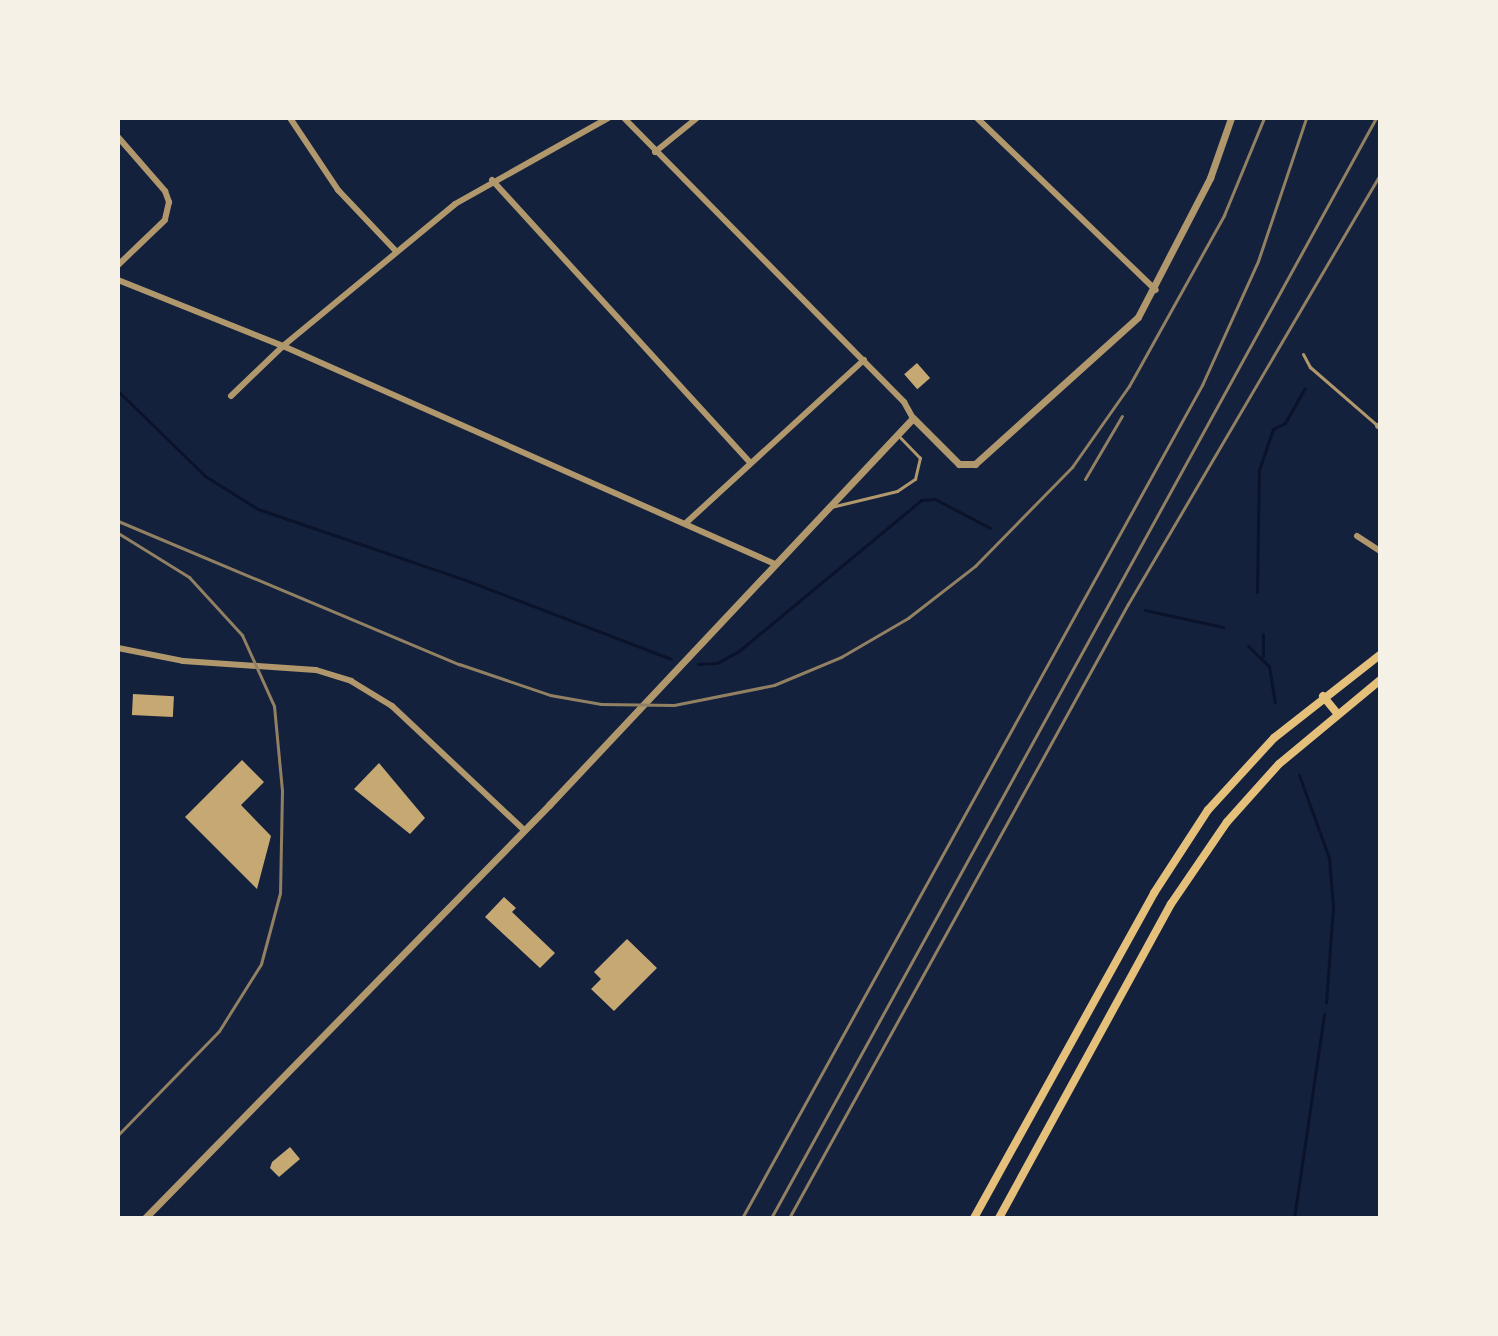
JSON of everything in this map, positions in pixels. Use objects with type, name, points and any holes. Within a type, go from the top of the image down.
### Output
[{"type":"main road","points":[[974,1218],[1154,893],[1208,810],[1274,738],[1323,696],[1380,655]]},
{"type":"main road","points":[[999,1218],[1171,904],[1227,822],[1279,764],[1380,680]]},
{"type":"main road","points":[[1323,696],[1337,713]]},
{"type":"street","points":[[290,118],[338,190],[395,250]]},
{"type":"street","points":[[231,396],[283,346],[395,250],[492,180],[608,118]]},
{"type":"street","points":[[624,118],[864,360],[913,418],[959,464],[982,460],[1138,317],[1156,290],[1210,178],[1231,118]]},
{"type":"street","points":[[655,152],[697,118]]},
{"type":"street","points":[[977,118],[1156,290]]},
{"type":"street","points":[[118,137],[165,191],[169,202],[165,220],[118,265]]},
{"type":"street","points":[[492,180],[750,463]]},
{"type":"street","points":[[118,280],[283,346],[687,522],[775,564]]},
{"type":"street","points":[[687,522],[864,360]]},
{"type":"street","points":[[145,1218],[523,829],[913,418]]},
{"type":"street","points":[[1357,536],[1380,551]]},
{"type":"street","points":[[118,648],[183,661],[316,670],[351,681],[392,706],[523,829]]},
{"type":"lane","points":[[1303,354],[1310,367],[1379,426]]},
{"type":"lane","points":[[827,508],[897,491],[915,479],[920,458],[897,435]]},
{"type":"building","points":[[917,363],[930,378],[917,389],[904,374]]},
{"type":"building","points":[[133,694],[174,696],[173,717],[132,715]]},
{"type":"building","points":[[242,760],[264,782],[241,805],[271,836],[257,889],[185,817]]},
{"type":"building","points":[[379,763],[425,818],[410,834],[354,789]]},
{"type":"building","points":[[504,897],[516,908],[512,912],[555,953],[540,968],[485,917]]},
{"type":"building","points":[[627,939],[657,968],[614,1011],[591,989],[601,979],[594,972]]},
{"type":"building","points":[[290,1147],[300,1159],[279,1177],[270,1168],[272,1162]]},
{"type":"waterway","points":[[1257,592],[1259,470],[1273,429],[1285,423],[1305,388]]},
{"type":"waterway","points":[[118,391],[205,476],[258,509],[468,581],[671,659]]},
{"type":"waterway","points":[[698,664],[717,663],[740,650],[921,500],[935,499],[990,528]]},
{"type":"waterway","points":[[1145,610],[1223,627]]},
{"type":"waterway","points":[[1263,634],[1263,656]]},
{"type":"waterway","points":[[1248,646],[1269,666],[1275,703]]},
{"type":"waterway","points":[[1299,775],[1329,858],[1333,907],[1326,1003]]},
{"type":"waterway","points":[[1294,1218],[1324,1014]]},
{"type":"railway","points":[[118,521],[459,664],[550,695],[601,704],[674,705],[774,685],[841,657],[908,618],[975,566],[1072,467],[1129,386],[1224,215],[1264,118]]},
{"type":"railway","points":[[742,1218],[1202,385],[1258,261],[1306,118]]},
{"type":"railway","points":[[771,1218],[1376,118]]},
{"type":"railway","points":[[789,1218],[1128,604],[1380,174]]},
{"type":"railway","points":[[1085,479],[1122,416]]},
{"type":"railway","points":[[118,533],[189,577],[242,635],[274,706],[282,790],[280,893],[261,964],[219,1031],[118,1135]]}]
